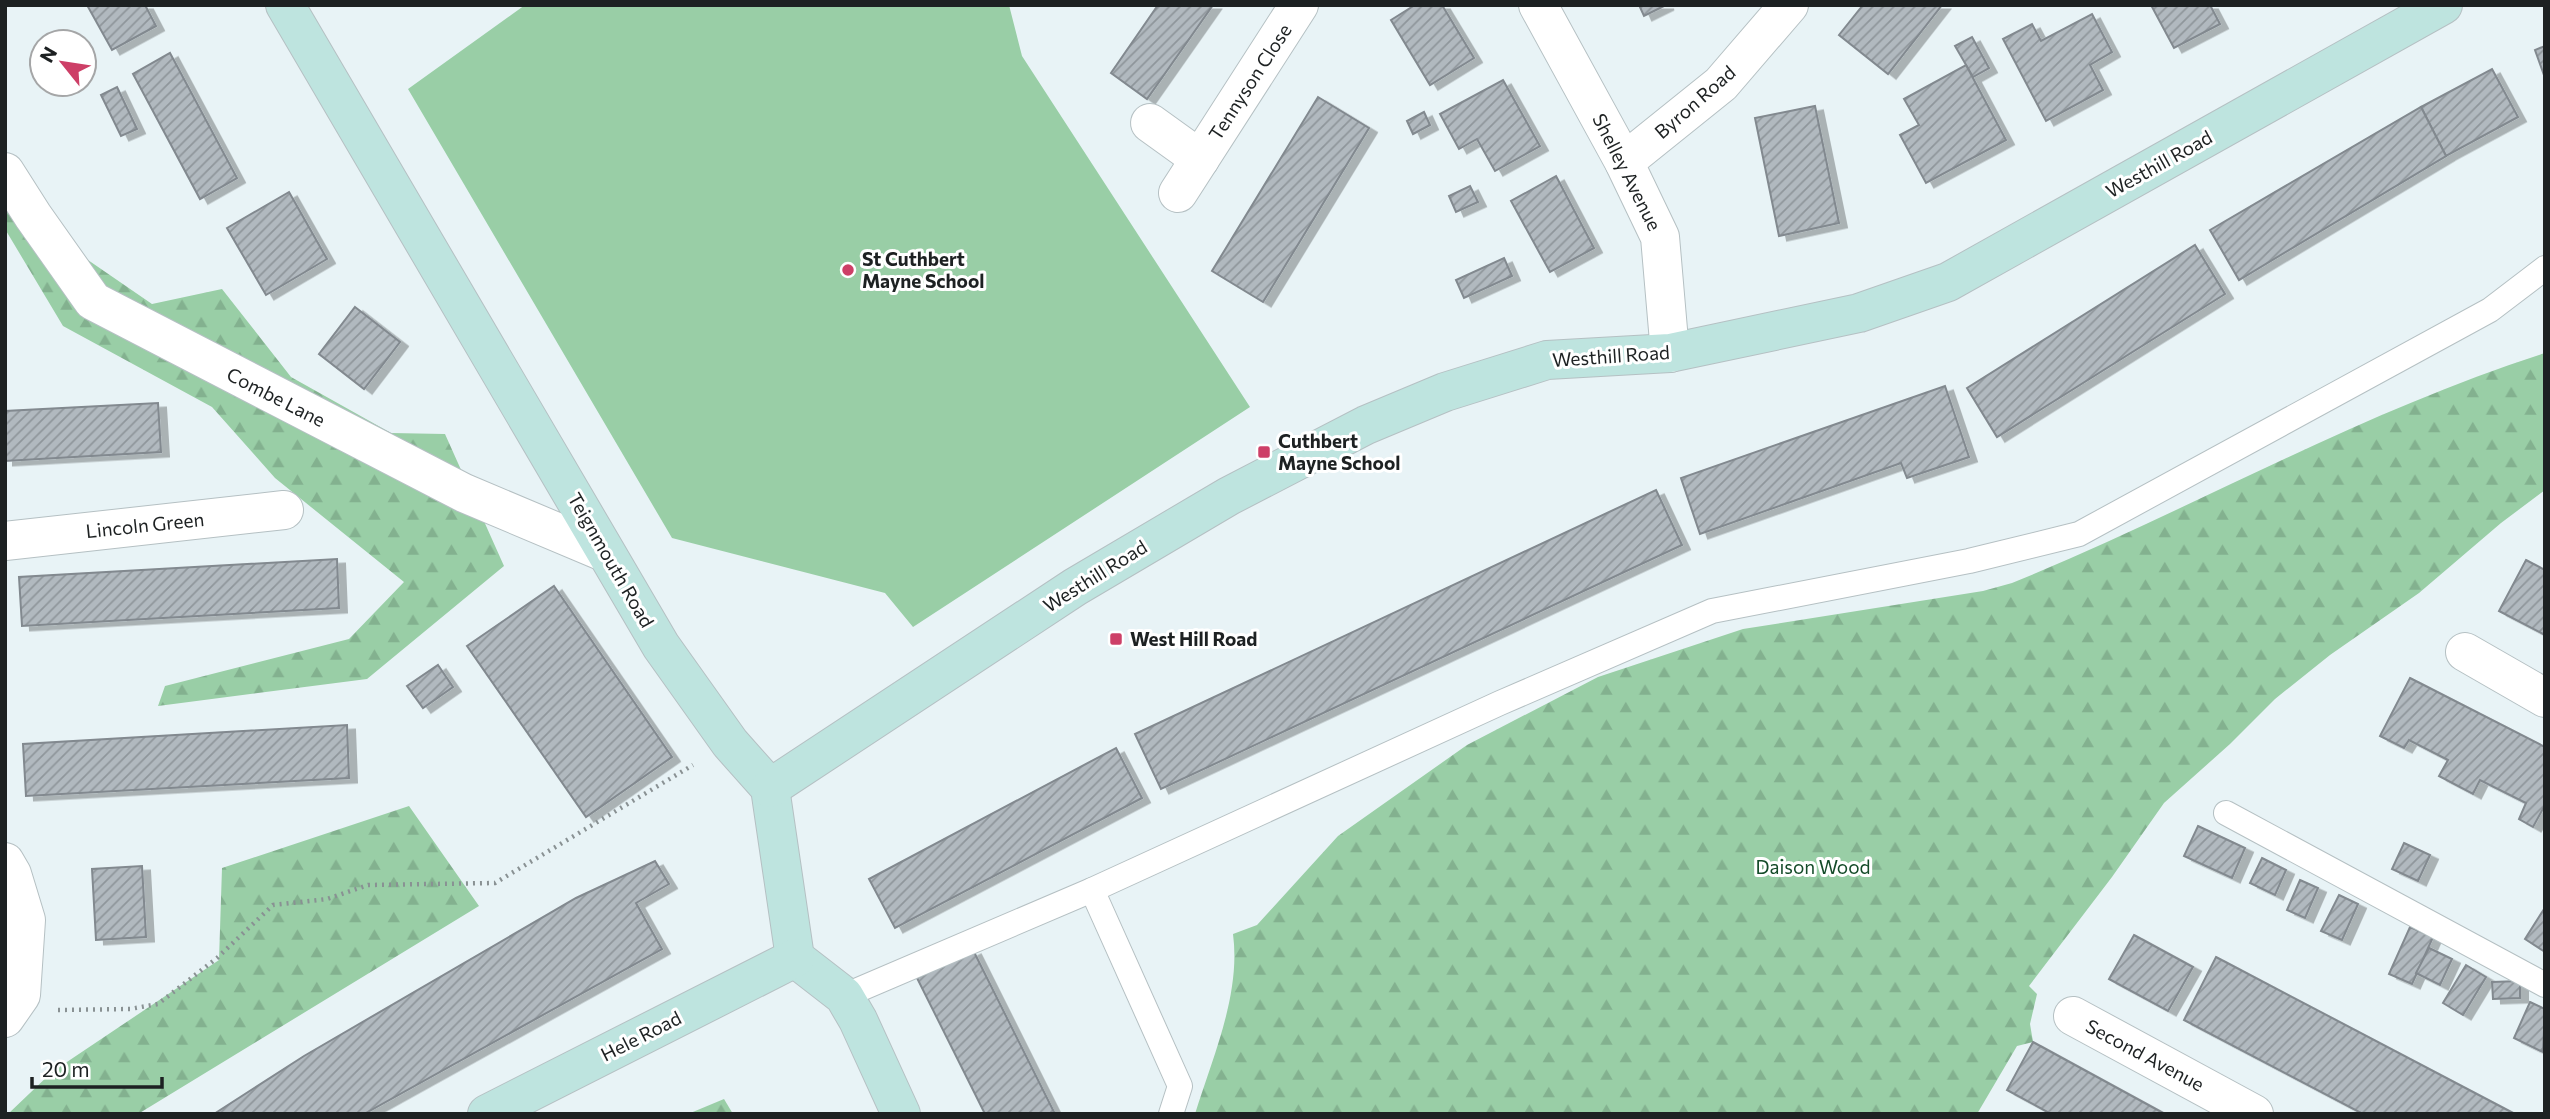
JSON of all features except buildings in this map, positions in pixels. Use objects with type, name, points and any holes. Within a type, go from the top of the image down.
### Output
[{"type":"street","name":"Teignmouth Road","points":[[285,5],[661,646],[730,743],[770,788]]},
{"type":"street","name":"Tennyson Close","points":[[1178,193],[1299,5]]},
{"type":"street","name":"Shelley Avenue","points":[[1538,5],[1624,162],[1660,237],[1670,353]]},
{"type":"street","name":"Byron Road","points":[[1624,162],[1721,84],[1789,5]]},
{"type":"street","name":"Westhill Road","points":[[770,788],[1075,587],[1229,496],[1366,425],[1445,392],[1547,360],[1670,353],[1859,313],[1948,282],[2442,5]]},
{"type":"street","name":"Tennyson Close","points":[[1150,122],[1200,159]]},
{"type":"street","name":"Combe Lane","points":[[5,172],[93,301],[464,493],[604,552]]},
{"type":"street","name":"Lincoln Green","points":[[5,541],[284,510]]},
{"type":"street","points":[[2465,652],[2545,698]]},
{"type":"street","points":[[770,788],[795,958],[844,996],[858,1020],[901,1114]]},
{"type":"street","points":[[5,862],[12,874],[26,920],[13,1006]]},
{"type":"street","name":"Hele Road","points":[[487,1114],[795,958]]},
{"type":"street","name":"Second Avenue","points":[[2073,1016],[2255,1114]]},
{"type":"lane","points":[[844,996],[1092,890],[1500,704],[1712,611],[1969,561],[2079,534],[2490,310],[2545,268]]},
{"type":"lane","points":[[2226,813],[2545,985]]},
{"type":"lane","points":[[1092,890],[1180,1086],[1171,1114]]},
{"type":"path","points":[[13,1006],[61,1012],[130,1009],[158,1003],[217,958],[273,905],[327,899],[368,885],[495,883],[730,743]]},
{"type":"green space","name":"St Cuthbert Mayne School","points":[[525,5],[1009,5],[1022,56],[1250,407],[913,627],[885,593],[672,538],[408,89]]},
{"type":"green space","points":[[5,203],[152,304],[222,289],[291,377],[391,433],[445,434],[504,566],[367,679],[158,706],[165,686],[349,639],[404,582],[275,478],[212,407],[63,326],[5,229]]},
{"type":"green space","name":"Daison Wood","points":[[2545,353],[2545,490],[2501,523],[2419,593],[2330,655],[2275,699],[2164,803],[2029,986],[2037,994],[2030,1024],[2033,1042],[2017,1046],[1977,1114],[1195,1114],[1229,1002],[1233,979],[1233,934],[1257,925],[1338,836],[1467,745],[1598,677],[1743,629],[1983,591],[2012,583],[2145,525],[2342,432],[2476,377]]},
{"type":"green space","points":[[409,806],[479,906],[138,1114],[8,1114],[52,1072],[219,960],[222,868]]},
{"type":"green space","points":[[724,1099],[733,1114],[688,1114]]},
{"type":"place","name":"St Cuthbert Mayne School","points":[[848,270]]},
{"type":"place","name":"Cuthbert Mayne School","points":[[1264,452]]},
{"type":"place","name":"West Hill Road","points":[[1116,639]]}]
